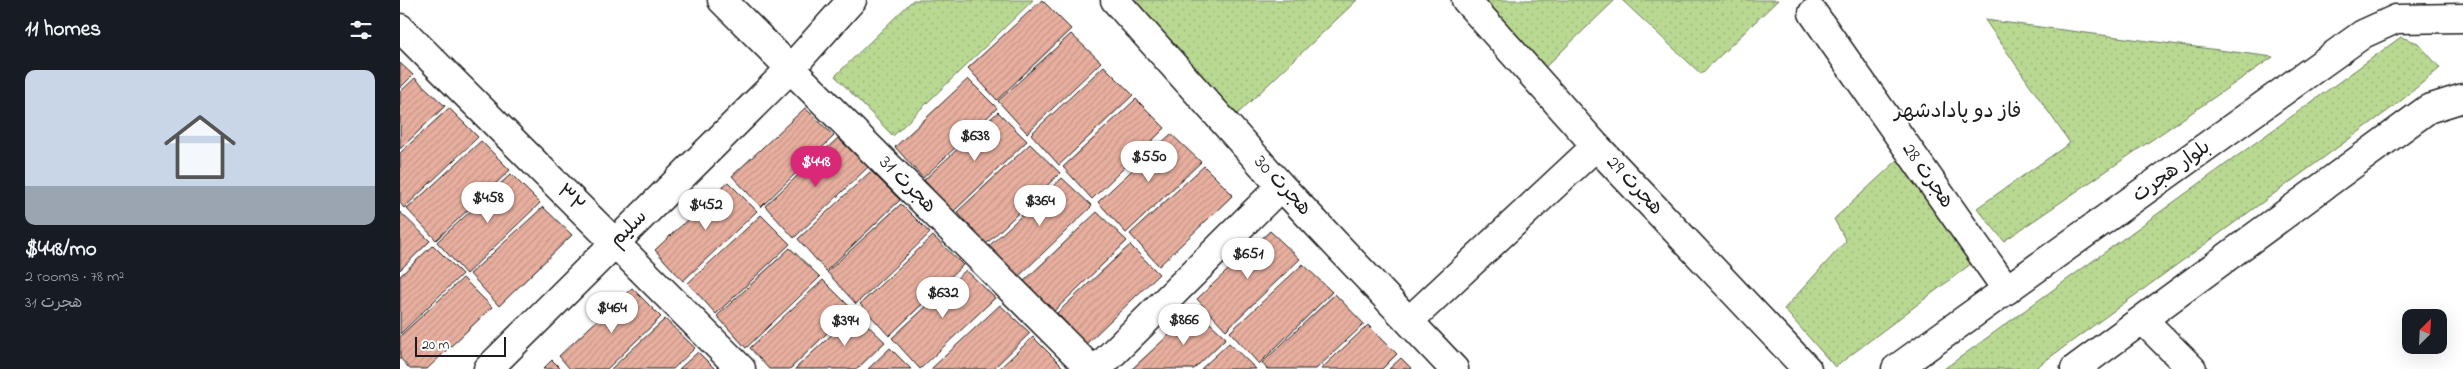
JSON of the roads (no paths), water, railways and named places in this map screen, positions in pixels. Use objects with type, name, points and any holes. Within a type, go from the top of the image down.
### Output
[{"type":"street","name":"هجرت 31","points":[[722,0],[1091,369]]},
{"type":"street","name":"سلیم","points":[[488,369],[791,68],[852,0]]},
{"type":"street","name":"هجرت 30","points":[[1115,0],[1281,186],[1454,369]]},
{"type":"street","name":"هجرت 29","points":[[1466,0],[1596,146],[1807,369]]},
{"type":"street","name":"هجرت 28","points":[[1813,13],[2007,290]]},
{"type":"street","name":"بلوار هجرت","points":[[1896,369],[2363,34],[2396,19],[2463,18]]},
{"type":"street","name":"۳۲","points":[[400,28],[740,369]]},
{"type":"street","points":[[2075,369],[2428,109],[2463,98]]},
{"type":"street","points":[[1409,321],[1596,146]]},
{"type":"street","points":[[1098,369],[1281,186]]},
{"type":"street","points":[[2143,320],[2192,369]]},
{"type":"district","name":"فاز دو پادادشهر","points":[[1958,112]]}]
